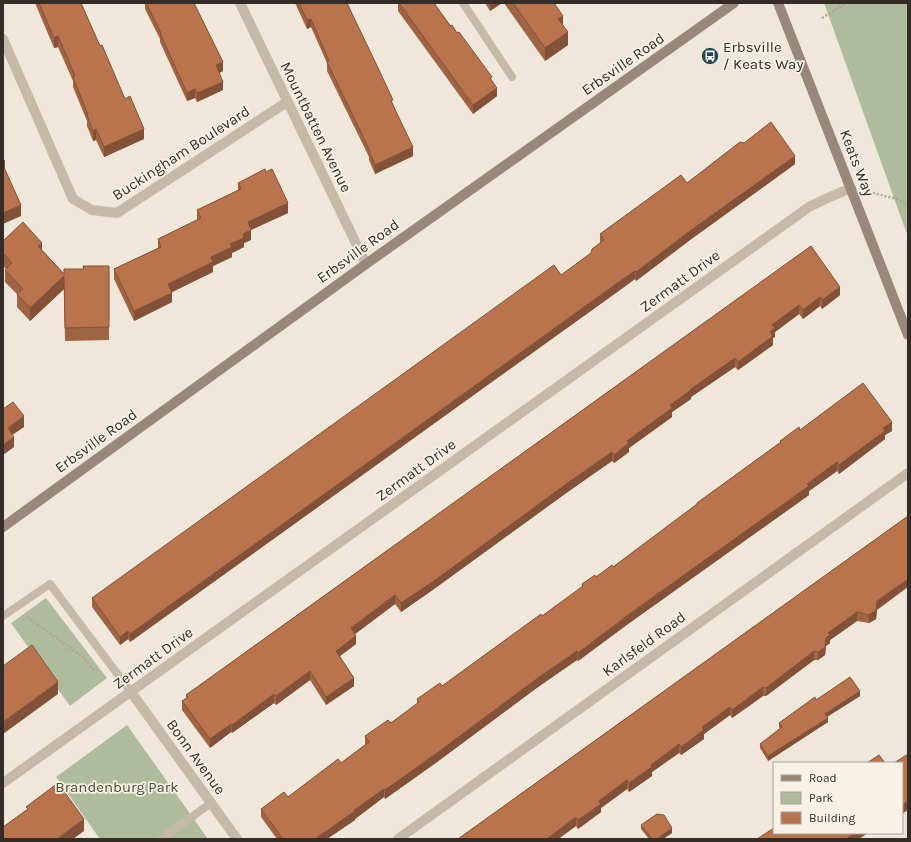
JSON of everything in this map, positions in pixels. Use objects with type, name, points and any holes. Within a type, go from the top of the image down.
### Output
[{"type":"main road","name":"Erbsville Road","points":[[3,527],[366,264],[734,3]]},
{"type":"main road","name":"Keats Way","points":[[778,3],[908,335]]},
{"type":"street","name":"Mountbatten Avenue","points":[[240,3],[366,264]]},
{"type":"street","name":"Buckingham Boulevard","points":[[3,39],[73,199],[92,210],[117,213],[287,102]]},
{"type":"street","name":"Zermatt Drive","points":[[3,783],[809,207],[851,188]]},
{"type":"street","name":"Karlsfeld Road","points":[[398,839],[908,473]]},
{"type":"street","name":"Bonn Avenue","points":[[131,692],[237,839]]},
{"type":"lane","points":[[463,3],[512,77]]},
{"type":"lane","points":[[3,616],[50,584],[131,692]]},
{"type":"lane","points":[[161,839],[211,803]]},
{"type":"path","points":[[822,18],[847,3]]},
{"type":"path","points":[[851,188],[897,199],[908,205]]},
{"type":"path","points":[[16,607],[29,619],[83,657],[92,669],[119,675]]},
{"type":"green space","points":[[824,3],[908,3],[908,237]]},
{"type":"green space","points":[[46,598],[107,678],[70,706],[11,623]]},
{"type":"green space","name":"Brandenburg Park","points":[[127,725],[208,839],[100,839],[56,777]]},
{"type":"building","points":[[39,3],[81,3],[100,46],[102,45],[125,99],[130,96],[144,129],[104,147],[96,129],[93,131],[73,77],[75,76],[58,36],[54,38]]},
{"type":"building","points":[[146,3],[194,3],[223,62],[216,65],[223,82],[197,93],[195,89],[187,93],[161,33]]},
{"type":"building","points":[[299,3],[347,3],[393,100],[391,101],[413,147],[375,165],[370,151],[327,62],[329,61],[311,19],[307,20]]},
{"type":"building","points":[[399,3],[434,3],[450,26],[452,25],[457,33],[459,32],[492,77],[490,78],[497,88],[473,105]]},
{"type":"building","points":[[513,3],[554,3],[563,16],[558,19],[568,32],[545,48]]},
{"type":"building","points":[[771,122],[795,156],[690,231],[636,272],[635,271],[616,284],[130,634],[128,631],[120,637],[92,598],[554,265],[561,275],[591,253],[592,249],[604,240],[600,234],[681,175],[687,183],[740,142],[744,143]]},
{"type":"building","points":[[3,165],[21,205],[3,213]]},
{"type":"building","points":[[265,169],[266,172],[272,169],[288,203],[248,222],[251,230],[243,234],[244,238],[230,244],[232,247],[211,257],[213,262],[168,284],[172,293],[134,311],[114,269],[161,247],[158,239],[201,218],[197,210],[241,189],[238,183]]},
{"type":"building","points":[[23,222],[42,243],[38,246],[64,274],[64,269],[84,269],[83,266],[109,266],[109,327],[65,328],[64,276],[30,308],[17,294],[23,289],[5,270],[12,263],[3,253],[3,241]]},
{"type":"building","points":[[811,246],[840,287],[822,300],[820,297],[803,310],[799,305],[772,325],[775,328],[770,332],[773,336],[738,362],[735,358],[691,389],[670,405],[672,408],[627,441],[629,443],[614,455],[612,452],[569,482],[434,581],[401,603],[395,595],[351,628],[356,636],[336,651],[354,678],[326,697],[310,671],[276,696],[274,694],[232,725],[231,724],[210,739],[182,701],[188,697],[186,695]]},
{"type":"building","points":[[863,383],[892,422],[883,428],[885,431],[839,465],[837,462],[807,484],[809,486],[628,615],[578,653],[577,651],[538,678],[437,753],[354,810],[355,811],[315,839],[283,839],[261,809],[284,792],[288,797],[338,759],[341,763],[369,742],[365,736],[388,720],[391,723],[419,702],[417,699],[440,683],[442,686],[541,614],[542,616],[583,586],[582,584],[595,575],[596,577],[612,565],[613,567],[799,427],[800,430]]},
{"type":"building","points":[[13,402],[24,416],[8,428],[14,437],[3,445],[3,409]]},
{"type":"building","points":[[908,516],[908,579],[877,601],[876,610],[869,615],[857,612],[828,633],[830,635],[826,638],[825,647],[818,652],[814,651],[766,688],[763,687],[732,710],[730,707],[702,727],[704,730],[681,747],[679,744],[651,765],[652,767],[629,783],[627,780],[599,801],[601,804],[578,820],[576,817],[548,838],[549,839],[458,839]]},
{"type":"building","points":[[32,645],[58,682],[3,722],[3,666]]},
{"type":"building","points":[[850,677],[860,691],[825,714],[828,718],[768,756],[760,744],[782,727],[779,723],[815,697],[816,700]]},
{"type":"building","points":[[908,754],[908,801],[903,804],[903,762],[896,762]]},
{"type":"building","points":[[879,755],[884,762],[868,762]]},
{"type":"building","points":[[58,783],[84,819],[57,839],[3,839],[3,827],[28,809],[26,807]]},
{"type":"building","points":[[657,814],[664,815],[672,828],[657,839],[652,839],[641,825]]},
{"type":"building","points":[[773,829],[773,834],[854,834],[846,839],[757,839]]},
{"type":"place","name":"Erbsville / Keats Way","points":[[710,56]]}]
